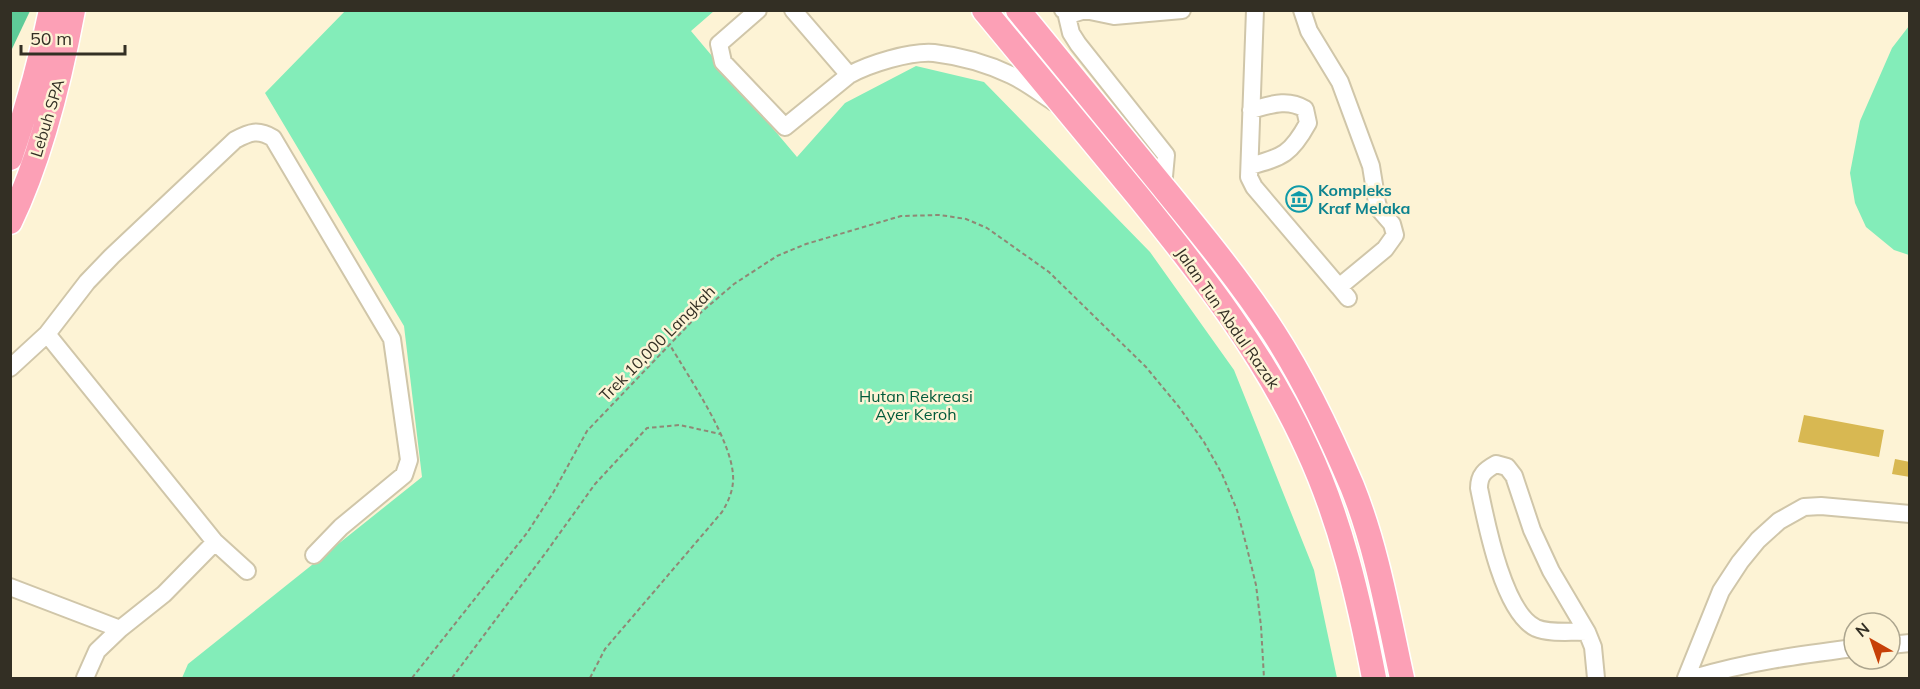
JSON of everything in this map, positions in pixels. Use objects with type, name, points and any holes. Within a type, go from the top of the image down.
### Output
[{"type":"highway","name":"Lebuh SPA","points":[[10,158],[28,103],[51,10]]},
{"type":"highway","name":"Lebuh SPA","points":[[10,222],[41,142],[64,58],[73,10]]},
{"type":"highway","name":"Jalan Tun Abdul Razak","points":[[984,10],[1198,270],[1258,355],[1308,449],[1338,528],[1357,595],[1374,678]]},
{"type":"highway","name":"Jalan Tun Abdul Razak","points":[[1018,10],[1248,294],[1280,344],[1322,421],[1352,487],[1368,531],[1379,572],[1402,678]]},
{"type":"street","points":[[758,10],[719,44],[723,62],[786,127],[849,75],[860,69],[901,57],[932,53],[961,58],[1011,75],[1068,111]]},
{"type":"street","points":[[793,10],[849,75]]},
{"type":"street","points":[[1064,11],[1072,14],[1085,10],[1114,16],[1182,10]]},
{"type":"street","points":[[1255,10],[1249,177],[1254,187],[1343,292],[1385,249],[1395,235],[1392,225],[1379,209],[1371,166],[1340,82],[1309,31],[1302,10]]},
{"type":"street","points":[[1064,11],[1071,33],[1078,44],[1167,155],[1163,187]]},
{"type":"street","points":[[1250,166],[1273,159],[1290,150],[1308,123],[1305,109],[1293,103],[1281,102],[1251,110]]},
{"type":"street","points":[[10,368],[47,334],[87,282],[106,262],[235,140],[250,132],[262,131],[273,138],[392,339],[409,460],[404,474],[341,527],[314,555]]},
{"type":"street","points":[[47,334],[214,542],[247,571]]},
{"type":"street","points":[[1587,632],[1546,630],[1536,627],[1526,621],[1518,610],[1509,593],[1491,544],[1479,488],[1479,479],[1485,470],[1496,464],[1507,467],[1514,476],[1532,530],[1551,572],[1587,632],[1593,647],[1596,678]]},
{"type":"street","points":[[1686,678],[1722,591],[1740,562],[1758,540],[1779,521],[1804,507],[1821,506],[1910,514]]},
{"type":"street","points":[[85,678],[97,651],[120,629],[164,594],[214,542]]},
{"type":"street","points":[[10,587],[120,629]]},
{"type":"street","points":[[1694,678],[1724,674],[1792,656],[1842,650]]},
{"type":"path","name":"Trek 10,000 Langkah","points":[[412,678],[527,533],[553,493],[587,431],[698,315],[734,284],[777,256],[806,244],[901,216],[940,215],[966,219],[987,228],[1049,272],[1146,367],[1204,442],[1222,474],[1237,510],[1246,544],[1256,585],[1264,678]]},
{"type":"path","points":[[590,678],[604,649],[722,512],[730,497],[733,482],[732,465],[721,434],[670,345]]},
{"type":"path","points":[[452,678],[595,484],[646,428],[680,425],[721,434]]},
{"type":"green space","name":"Hutan Rekreasi Ayer Keroh","points":[[346,10],[714,11],[691,31],[797,157],[845,103],[916,66],[984,82],[1150,252],[1234,370],[1314,570],[1337,678],[182,678],[188,664],[422,477],[404,326],[265,93]]},
{"type":"green space","points":[[10,11],[30,11],[11,51]]},
{"type":"green space","points":[[1909,26],[1909,255],[1894,250],[1866,227],[1855,203],[1850,173],[1860,121],[1892,48]]},
{"type":"building","points":[[1804,415],[1884,430],[1879,457],[1798,442]]},
{"type":"building","points":[[1895,459],[1910,462],[1910,477],[1892,474]]},
{"type":"place","name":"Kompleks Kraf Melaka","points":[[1299,199]]}]
